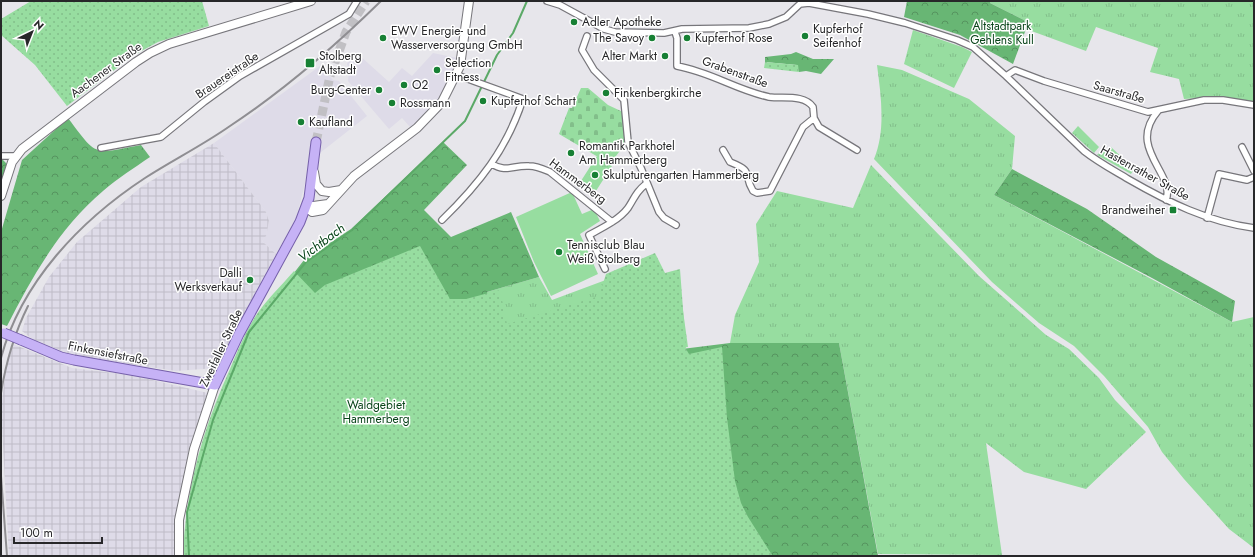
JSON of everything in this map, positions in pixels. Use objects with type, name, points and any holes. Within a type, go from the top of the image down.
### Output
[{"type":"main road","name":"Zweifaller Straße","points":[[215,385],[239,334],[287,247],[306,207],[314,167],[316,142]]},
{"type":"main road","name":"Finkensiefstraße","points":[[2,332],[67,358],[215,385]]},
{"type":"street","name":"Aachener Straße","points":[[1,196],[7,175],[15,156],[22,149],[87,98],[150,52],[182,40],[311,1]]},
{"type":"street","name":"Brauereistraße","points":[[101,148],[161,137],[204,102],[240,76],[349,14],[357,1]]},
{"type":"street","points":[[306,207],[328,204],[367,165],[417,128],[442,102],[457,75],[463,56],[470,1]]},
{"type":"street","name":"Hastenrather Straße","points":[[547,1],[560,5],[604,29],[615,32],[664,34],[689,29],[749,28],[781,20],[800,4],[821,4],[905,23],[957,40],[980,52],[1092,158],[1166,200],[1207,218],[1222,223],[1254,228]]},
{"type":"street","name":"Grabenstraße","points":[[675,32],[677,38],[677,66],[696,70],[720,78],[752,93],[772,97],[805,100],[813,107],[814,118],[819,127],[857,150]]},
{"type":"street","points":[[587,36],[582,50],[588,61],[602,79],[624,100],[628,142],[642,168],[659,212],[664,218],[676,225]]},
{"type":"street","name":"Saarstraße","points":[[1006,76],[1015,70],[1044,81],[1144,111],[1158,111],[1204,100],[1223,100],[1254,106]]},
{"type":"street","points":[[442,220],[461,202],[492,164],[512,131],[523,100],[457,75]]},
{"type":"street","points":[[1158,111],[1149,126],[1148,140],[1150,150],[1168,189],[1166,200]]},
{"type":"street","points":[[723,150],[730,162],[741,166],[747,172],[753,191],[757,193],[770,191],[803,128],[814,118]]},
{"type":"street","points":[[1242,148],[1254,171]]},
{"type":"street","points":[[1,156],[15,156]]},
{"type":"street","name":"Hammerberg","points":[[492,164],[504,169],[528,166],[539,167],[550,172],[612,222]]},
{"type":"street","points":[[314,167],[318,188],[325,192],[341,190]]},
{"type":"street","points":[[1207,218],[1219,174],[1247,180],[1254,177]]},
{"type":"street","points":[[605,269],[589,235],[612,222],[628,208],[636,192],[647,183]]},
{"type":"street","name":"Zweifaller Straße","points":[[178,556],[181,513],[194,449],[215,385]]},
{"type":"shaded area","name":"Burg-Center","points":[[433,53],[457,58],[446,89],[438,102],[411,128],[402,118],[389,129],[348,81],[349,70],[347,64],[350,58],[359,55],[389,82],[402,68],[412,76]]},
{"type":"shaded area","points":[[320,66],[333,80],[339,81],[367,116],[311,160],[296,219],[276,254],[262,241],[266,235],[269,221],[266,212],[214,143]]},
{"type":"shaded area","points":[[214,143],[266,212],[269,221],[266,236],[262,241],[276,254],[216,368],[176,371],[69,354],[32,339],[22,331],[26,318],[49,277],[77,242],[141,187]]},
{"type":"shaded area","points":[[13,344],[72,368],[131,375],[208,393],[189,449],[176,520],[175,556],[9,556],[1,409],[6,368]]},
{"type":"green space","points":[[31,1],[202,1],[209,26],[158,42],[134,55],[67,106],[35,65],[1,35],[1,19]]},
{"type":"green space","name":"Altstadtpark Gehlens Kull","points":[[907,1],[990,1],[990,3],[1024,20],[1026,29],[1013,64],[960,35],[904,17]]},
{"type":"green space","points":[[990,1],[1254,1],[1254,102],[1219,97],[1184,99],[1179,79],[1150,72],[1158,48],[1096,27],[1086,51],[1026,29],[1024,20],[990,3]]},
{"type":"green space","points":[[913,30],[972,52],[954,88],[904,64]]},
{"type":"green space","points":[[796,52],[813,59],[834,59],[821,74],[806,71],[799,72],[797,65],[765,62],[765,57]]},
{"type":"green space","points":[[765,62],[798,65],[799,72],[764,68]]},
{"type":"green space","points":[[877,65],[902,70],[969,99],[1015,136],[1012,169],[994,195],[1232,322],[1254,317],[1254,548],[1229,529],[1184,479],[1162,452],[1148,427],[1104,376],[1074,346],[1039,323],[992,282],[874,159],[878,148],[882,113]]},
{"type":"green space","points":[[581,88],[588,88],[608,105],[623,112],[625,144],[610,164],[559,134],[569,108],[572,108]]},
{"type":"green space","points":[[68,118],[85,140],[98,150],[114,150],[141,145],[150,157],[109,186],[73,220],[37,271],[7,326],[1,324],[1,232],[22,160]]},
{"type":"green space","points":[[1078,126],[1099,147],[1094,153],[1072,133]]},
{"type":"green space","name":"Waldgebiet Hammerberg","points":[[443,142],[467,165],[424,210],[451,237],[511,212],[539,277],[487,292],[513,370],[730,343],[839,343],[878,556],[186,556],[187,512],[225,408],[283,287],[304,260],[351,229]]},
{"type":"green space","points":[[1111,147],[1134,169],[1131,174],[1097,155],[1102,150],[1106,153]]},
{"type":"green space","name":"Skulpturengarten Hammerberg","points":[[597,156],[612,166],[594,194],[579,184]]},
{"type":"green space","points":[[1,158],[7,164],[1,182]]},
{"type":"green space","points":[[871,165],[979,276],[1046,335],[1069,349],[1099,378],[1115,400],[1146,432],[1086,489],[1024,472],[986,443],[1002,555],[878,554],[839,343],[730,343],[735,315],[759,262],[756,224],[777,191],[853,208]]},
{"type":"green space","points":[[1012,169],[1087,209],[1156,257],[1235,301],[1232,322],[994,195]]},
{"type":"green space","name":"Tennisclub Blau Weiß Stolberg","points":[[572,192],[582,214],[594,209],[600,221],[580,234],[598,274],[551,296],[534,262],[516,217]]},
{"type":"green space","name":"Waldgebiet Hammerberg","points":[[420,246],[450,299],[466,299],[500,290],[507,324],[599,296],[606,274],[655,253],[665,273],[680,269],[686,349],[689,354],[722,347],[727,418],[735,481],[741,503],[748,517],[772,555],[183,556],[187,508],[197,460],[204,437],[220,391],[238,349],[259,311],[294,271],[315,293],[325,285]]},
{"type":"green space","points":[[646,265],[680,289],[688,347],[513,370],[487,292],[539,277],[552,300]]},
{"type":"waterway","name":"Vichtbach","points":[[189,556],[187,512],[213,420],[249,332],[306,262],[352,230],[465,121],[497,55],[513,33],[527,1]]},
{"type":"tunnel","points":[[316,142],[330,76],[346,32],[366,1]]},
{"type":"railway","points":[[1,358],[10,330],[38,279],[56,255],[98,213],[145,178],[220,133],[290,83],[381,1]]},
{"type":"railway","points":[[1,393],[11,348],[28,306]]},
{"type":"railway","points":[[1,476],[7,556]]},
{"type":"place","name":"Adler Apotheke","points":[[574,22]]},
{"type":"place","name":"Kupferhof Seifenhof","points":[[805,36]]},
{"type":"place","name":"EWV Energie- und Wasserversorgung GmbH","points":[[383,38]]},
{"type":"place","name":"The Savoy","points":[[652,38]]},
{"type":"place","name":"Kupferhof Rose","points":[[687,38]]},
{"type":"place","name":"Alter Markt","points":[[665,56]]},
{"type":"place","name":"Stolberg Altstadt","points":[[310,63]]},
{"type":"place","name":"Selection Fitness","points":[[437,70]]},
{"type":"place","name":"O2","points":[[404,85]]},
{"type":"place","name":"Burg-Center","points":[[379,90]]},
{"type":"place","name":"Finkenbergkirche","points":[[606,93]]},
{"type":"place","name":"Kupferhof Schart","points":[[483,101]]},
{"type":"place","name":"Rossmann","points":[[392,103]]},
{"type":"place","name":"Kaufland","points":[[301,122]]},
{"type":"place","name":"Romantik Parkhotel Am Hammerberg","points":[[571,153]]},
{"type":"place","name":"Skulpturengarten Hammerberg","points":[[595,175]]},
{"type":"place","name":"Brandweiher","points":[[1173,210]]},
{"type":"place","name":"Tennisclub Blau Weiß Stolberg","points":[[559,252]]},
{"type":"place","name":"Dalli Werksverkauf","points":[[250,280]]}]
